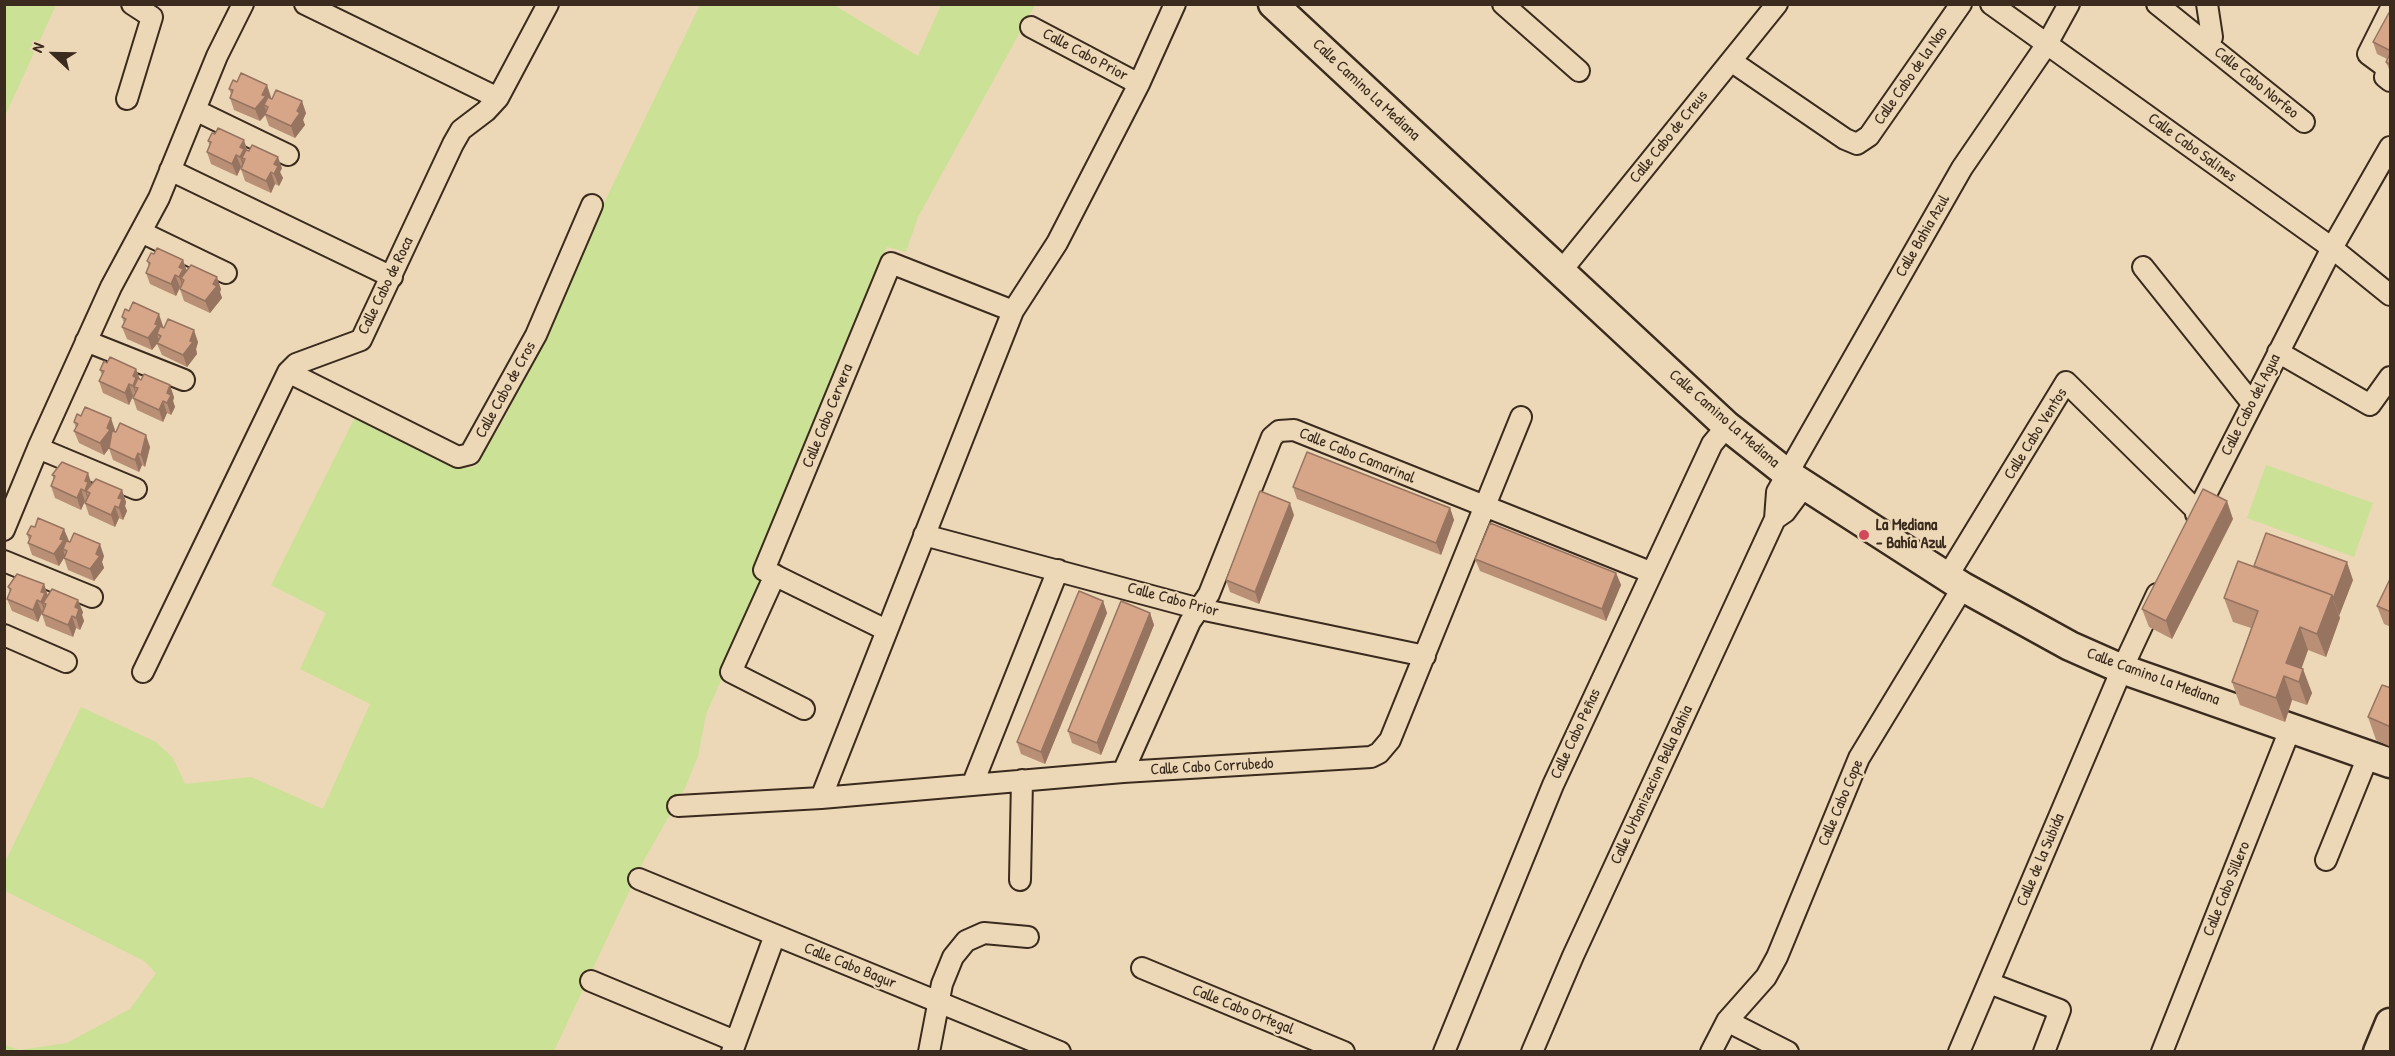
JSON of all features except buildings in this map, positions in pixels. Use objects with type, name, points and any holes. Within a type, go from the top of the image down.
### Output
[{"type":"street","points":[[127,99],[156,11],[132,4]]},
{"type":"street","points":[[4,530],[86,341],[170,170],[217,56],[243,4]]},
{"type":"street","points":[[305,4],[498,98]]},
{"type":"street","name":"Calle Cabo de Roca","points":[[288,372],[296,364],[361,340],[461,130],[486,111],[498,98],[548,4]]},
{"type":"street","name":"Calle Cabo Prior","points":[[821,798],[1013,311],[1057,243],[1139,84],[1175,4]]},
{"type":"street","name":"Calle Camino La Mediana","points":[[1273,4],[1562,270],[1727,426],[1796,479],[1955,582],[2070,646],[2122,669],[2380,759]]},
{"type":"street","points":[[1503,4],[1579,71]]},
{"type":"street","name":"Calle Cabo de Creus","points":[[1562,270],[1777,4]]},
{"type":"street","name":"Calle Cabo de la Nao","points":[[1731,61],[1845,139],[1857,144],[1869,136],[1961,4]]},
{"type":"street","name":"Calle Cabo Salines","points":[[1991,4],[2332,248],[2391,295]]},
{"type":"street","name":"Calle Bahia Azul","points":[[1796,479],[1962,168],[2047,44],[2070,4]]},
{"type":"street","name":"Calle Cabo Norfeo","points":[[2157,4],[2304,122]]},
{"type":"street","name":"Calle Cabo Norfeo","points":[[2206,4],[2212,37],[2208,44]]},
{"type":"street","points":[[2391,10],[2368,54],[2387,68],[2385,77],[2391,81]]},
{"type":"street","name":"Calle Cabo Prior","points":[[1031,27],[1139,84]]},
{"type":"street","points":[[195,110],[288,155]]},
{"type":"street","name":"Calle Cabo del Agua","points":[[2187,532],[2251,402],[2332,248],[2387,159]]},
{"type":"street","points":[[170,170],[392,277]]},
{"type":"street","name":"Calle Cabo de Cros","points":[[288,372],[458,456],[470,454],[536,335],[592,205]]},
{"type":"street","points":[[141,232],[226,273]]},
{"type":"street","name":"Calle Cabo Cervera","points":[[804,709],[731,672],[891,263],[1013,311]]},
{"type":"street","points":[[2143,267],[2251,402]]},
{"type":"street","points":[[86,341],[184,380]]},
{"type":"street","points":[[2278,352],[2370,405],[2391,376]]},
{"type":"street","points":[[142,672],[288,372]]},
{"type":"street","name":"Calle Cabo Ventos","points":[[1955,582],[2066,382],[2198,511]]},
{"type":"street","name":"Calle Cabo Corrubedo","points":[[678,806],[821,798],[973,783],[1123,772],[1371,758],[1379,753],[1390,740],[1521,417]]},
{"type":"street","name":"Calle Cabo Peñas","points":[[1444,1052],[1553,785],[1650,572],[1712,444],[1727,426]]},
{"type":"street","name":"Calle Cabo Camarinal","points":[[1123,772],[1190,622],[1209,594],[1272,437],[1279,431],[1294,430],[1650,572]]},
{"type":"street","points":[[38,448],[136,489]]},
{"type":"street","name":"Calle Urbanizacion Bella Bahia","points":[[1532,1052],[1573,956],[1774,519],[1777,492],[1796,479]]},
{"type":"street","name":"Calle Cabo Prior","points":[[924,535],[1200,609],[1425,656]]},
{"type":"street","points":[[4,561],[92,597]]},
{"type":"street","points":[[973,783],[1058,570]]},
{"type":"street","points":[[770,573],[886,630]]},
{"type":"street","points":[[2122,669],[2167,574]]},
{"type":"street","name":"Calle Cabo Cope","points":[[1711,1052],[1727,1021],[1766,977],[1777,957],[1859,758],[1955,582]]},
{"type":"street","points":[[4,636],[66,662]]},
{"type":"street","name":"Calle de la Subida","points":[[1959,1052],[2122,669]]},
{"type":"street","name":"Calle Cabo Sillero","points":[[2169,1050],[2291,727]]},
{"type":"street","points":[[2326,860],[2380,759]]},
{"type":"street","points":[[1020,880],[1022,780]]},
{"type":"street","name":"Calle Cabo Bagur","points":[[639,879],[1060,1052]]},
{"type":"street","points":[[929,1052],[939,1002],[953,957],[966,941],[984,933],[1028,937]]},
{"type":"street","points":[[591,981],[734,1046],[776,935]]},
{"type":"street","name":"Calle Cabo Ortegal","points":[[1142,968],[1344,1052]]},
{"type":"street","points":[[1989,983],[2060,1010],[2044,1052]]},
{"type":"street","points":[[1727,1021],[1788,1052]]},
{"type":"street","points":[[2378,1052],[2391,1023]]},
{"type":"green space","points":[[4,5],[56,5],[5,116]]},
{"type":"green space","points":[[700,5],[834,5],[918,56],[941,5],[1035,5],[918,217],[906,252],[887,247],[755,575],[766,581],[706,714],[698,756],[685,788],[643,862],[554,1051],[5,1052],[5,1045],[19,1050],[67,1043],[130,1009],[156,973],[144,961],[5,891],[5,862],[81,707],[156,742],[173,758],[185,784],[251,777],[323,809],[370,704],[300,669],[326,613],[271,585],[356,415],[458,464],[469,468],[476,466],[508,412],[587,238]]},
{"type":"green space","points":[[2266,465],[2373,503],[2354,557],[2247,518]]},
{"type":"place","name":"La Mediana - Bahía Azul","points":[[1864,535]]}]
